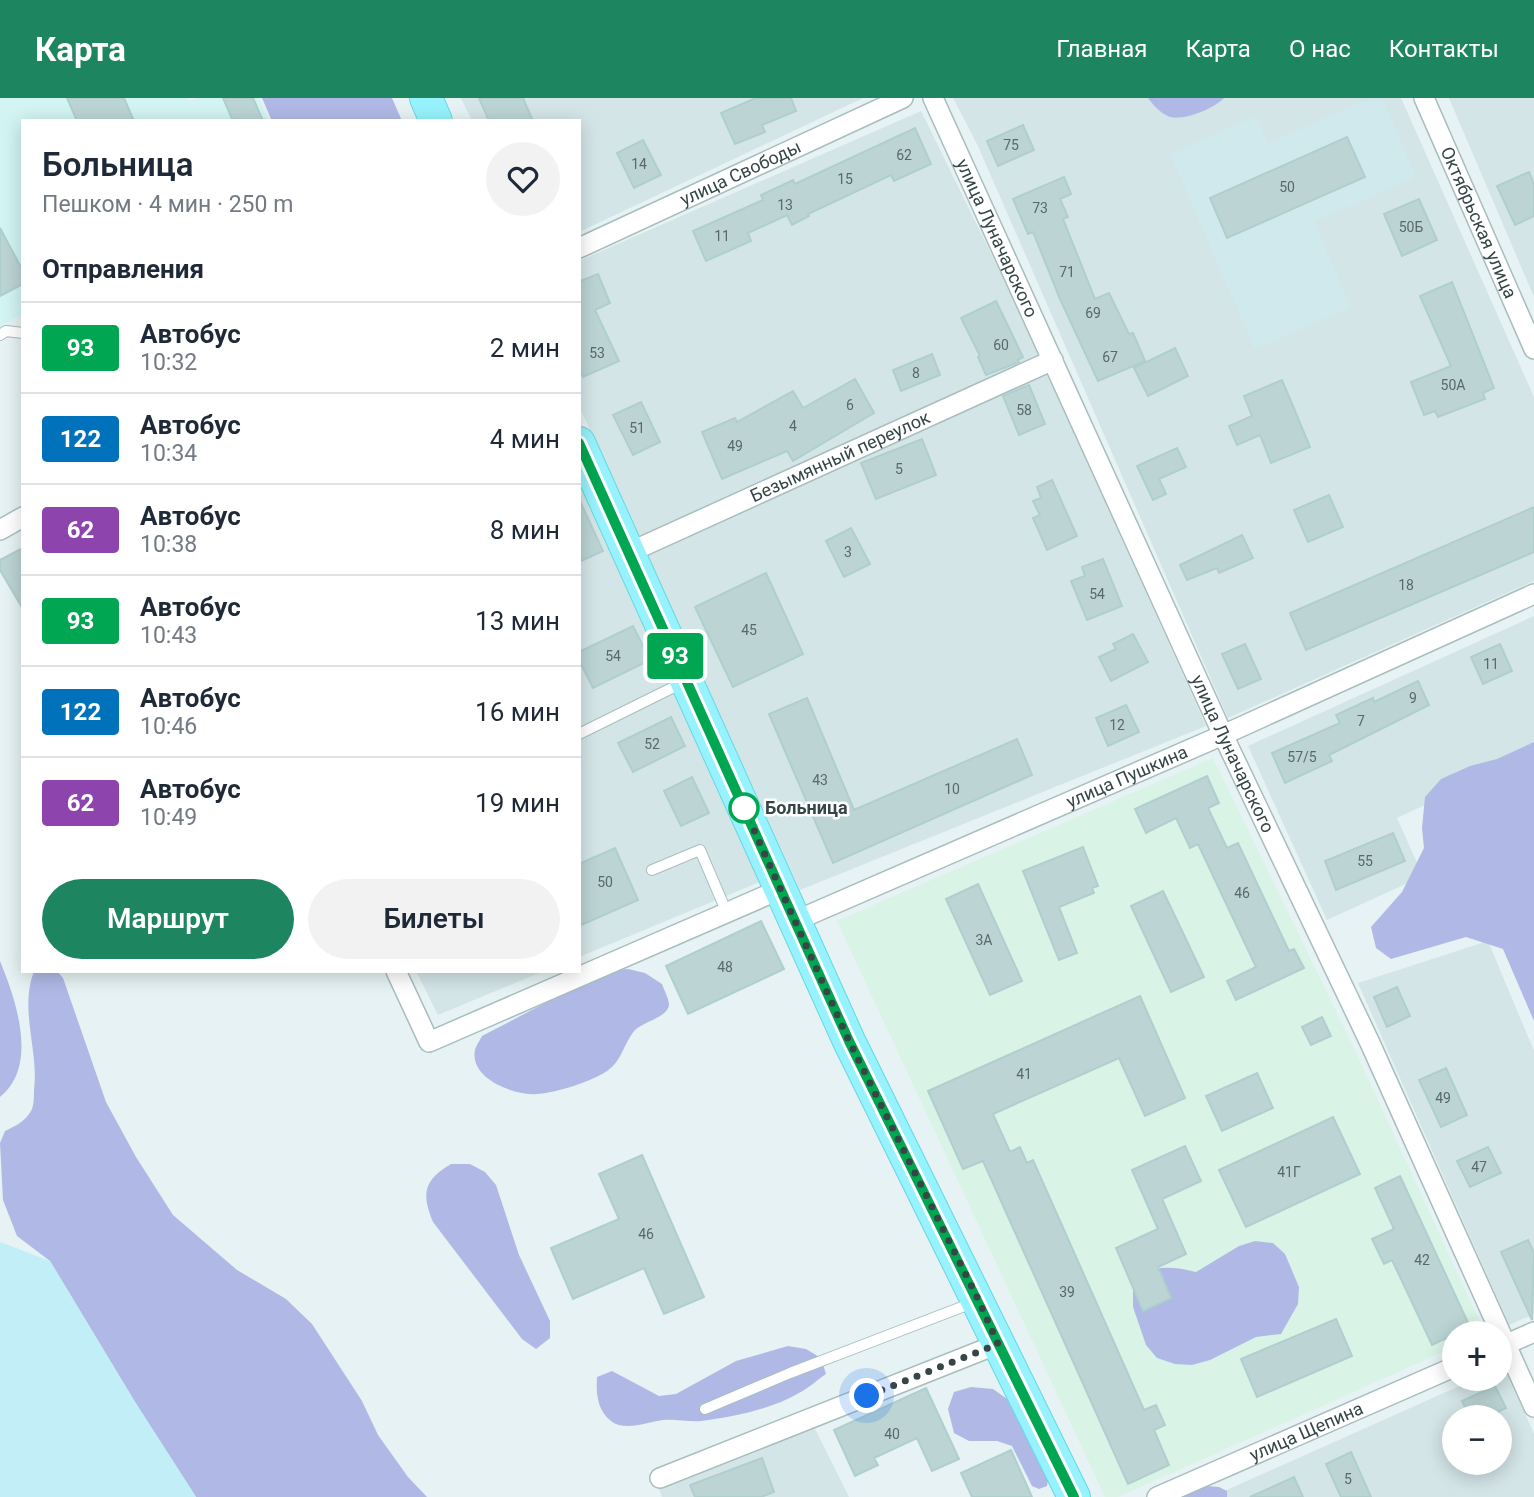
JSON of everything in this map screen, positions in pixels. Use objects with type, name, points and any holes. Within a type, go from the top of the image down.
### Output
[{"type":"main road","points":[[426,98],[435,119]]},
{"type":"main road","points":[[581,447],[849,1041],[1074,1497]]},
{"type":"street","name":"улица Свободы","points":[[581,247],[903,98]]},
{"type":"street","name":"улица Луначарского","points":[[933,98],[1223,735],[1370,1043],[1491,1321]]},
{"type":"street","name":"Октябрьская улица","points":[[1424,98],[1534,349]]},
{"type":"street","name":"Безымянный переулок","points":[[628,553],[1053,360]]},
{"type":"street","points":[[0,530],[21,518]]},
{"type":"street","name":"улица Пушкина","points":[[795,921],[1223,735],[1534,594]]},
{"type":"street","points":[[397,973],[429,1042],[781,888]]},
{"type":"street","points":[[1512,1342],[1534,1332]]},
{"type":"street","points":[[660,1478],[998,1344]]},
{"type":"street","name":"улица Луначарского","points":[[1512,1365],[1534,1407]]},
{"type":"street","name":"улица Щепина","points":[[1157,1497],[1442,1372]]},
{"type":"lane","points":[[0,335],[6,331],[21,333]]},
{"type":"lane","points":[[581,733],[686,681]]},
{"type":"lane","points":[[652,870],[700,850],[727,913]]},
{"type":"lane","points":[[705,1409],[790,1373],[979,1301]]},
{"type":"shaded area","points":[[0,98],[188,98],[190,101],[198,98],[259,98],[267,119],[21,119],[21,315],[0,326]]},
{"type":"shaded area","points":[[262,98],[392,98],[401,119],[271,119]]},
{"type":"shaded area","points":[[461,98],[863,98],[581,231],[581,119],[471,119]]},
{"type":"shaded area","points":[[953,98],[1401,98],[1534,397],[1534,581],[1228,718],[977,144]]},
{"type":"shaded area","points":[[1148,98],[1224,98],[1199,113],[1176,118],[1163,113]]},
{"type":"shaded area","points":[[1371,98],[1382,98],[1416,177],[1314,222],[1351,307],[1255,349],[1170,154],[1255,116],[1268,143]]},
{"type":"shaded area","points":[[1449,98],[1534,98],[1534,297]]},
{"type":"shaded area","points":[[921,111],[1010,292],[1206,726],[800,890],[581,410],[581,260]]},
{"type":"shaded area","points":[[581,465],[767,879],[581,956]]},
{"type":"shaded area","points":[[1534,616],[1534,754],[1397,818],[1423,876],[1327,920],[1248,746]]},
{"type":"shaded area","points":[[1534,742],[1534,1021],[1503,949],[1466,937],[1391,959],[1376,948],[1371,927],[1402,892],[1424,848],[1422,828],[1425,797],[1441,779],[1470,766],[1497,759]]},
{"type":"shaded area","points":[[1213,758],[1353,1046],[1479,1321],[1442,1321],[1442,1352],[1118,1497],[1105,1497],[837,921]]},
{"type":"shaded area","points":[[1488,941],[1534,1051],[1534,1314],[1512,1324],[1512,1321],[1507,1321],[1358,983]]},
{"type":"shaded area","points":[[0,961],[17,1013],[21,1051],[19,1068],[12,1084],[0,1097]]},
{"type":"shaded area","points":[[628,969],[645,973],[662,984],[669,1005],[660,1016],[635,1030],[619,1059],[610,1069],[581,1084],[546,1093],[528,1094],[496,1084],[479,1069],[475,1050],[482,1036],[595,977],[611,970]]},
{"type":"shaded area","points":[[33,973],[59,973],[63,978],[106,1102],[136,1157],[173,1215],[237,1270],[286,1299],[312,1324],[362,1401],[378,1435],[408,1477],[427,1497],[196,1497],[50,1261],[17,1236],[3,1200],[0,1143],[5,1131],[26,1118],[33,1104],[35,1075],[28,1000]]},
{"type":"shaded area","points":[[417,973],[539,973],[438,1015]]},
{"type":"shaded area","points":[[451,1164],[470,1164],[485,1172],[496,1185],[519,1255],[550,1321],[550,1338],[536,1349],[522,1339],[433,1222],[427,1203],[427,1188],[435,1176]]},
{"type":"shaded area","points":[[1255,1241],[1273,1243],[1285,1254],[1299,1287],[1298,1304],[1281,1334],[1256,1337],[1210,1360],[1192,1365],[1175,1364],[1157,1358],[1146,1345],[1133,1307],[1133,1288],[1141,1272],[1168,1268],[1196,1272],[1239,1246]]},
{"type":"shaded area","points":[[788,1346],[806,1349],[821,1358],[826,1374],[803,1391],[765,1408],[701,1421],[663,1420],[623,1426],[606,1417],[598,1401],[597,1377],[612,1371],[659,1396],[676,1394],[736,1361]]},
{"type":"shaded area","points":[[1512,1384],[1534,1434],[1534,1497],[1211,1497],[1448,1391],[1512,1391]]},
{"type":"shaded area","points":[[971,1387],[993,1389],[1013,1403],[1049,1475],[1047,1486],[1039,1489],[1032,1486],[1012,1446],[997,1441],[969,1441],[954,1433],[948,1409],[954,1392]]},
{"type":"shaded area","points":[[812,1423],[849,1497],[662,1497],[658,1487]]},
{"type":"shaded area","points":[[1206,1486],[1227,1491],[1227,1497],[1177,1497],[1184,1492]]},
{"type":"sand","points":[[0,1242],[50,1261],[196,1497],[0,1497]]},
{"type":"building","points":[[67,98],[124,98],[133,119],[76,119]]},
{"type":"building","points":[[223,98],[253,98],[262,119],[232,119]]},
{"type":"building","points":[[479,98],[523,98],[532,119],[488,119]]},
{"type":"building","points":[[756,98],[791,98],[796,111],[762,125],[765,132],[735,144],[721,113]]},
{"type":"building","points":[[1023,125],[1034,150],[998,166],[987,141]]},
{"type":"building","points":[[915,128],[931,164],[894,181],[891,175],[808,214],[809,216],[792,225],[787,215],[748,233],[751,241],[706,261],[693,231],[763,200],[761,195],[793,180],[795,184]]},
{"type":"building","points":[[1347,137],[1365,177],[1227,238],[1210,198]]},
{"type":"building","points":[[643,140],[661,175],[634,188],[617,153]]},
{"type":"building","points":[[1529,172],[1534,184],[1534,216],[1515,225],[1497,186]]},
{"type":"building","points":[[1064,177],[1071,194],[1060,199],[1068,217],[1063,219],[1095,299],[1109,293],[1129,334],[1133,333],[1145,361],[1098,381],[1033,232],[1028,234],[1013,199]]},
{"type":"building","points":[[1419,199],[1437,240],[1402,256],[1384,214]]},
{"type":"building","points":[[0,228],[21,267],[21,285],[0,296]]},
{"type":"building","points":[[598,274],[610,303],[595,310],[619,361],[583,377],[581,373],[581,281]]},
{"type":"building","points":[[1452,282],[1494,388],[1483,393],[1485,399],[1438,417],[1435,411],[1424,415],[1411,382],[1451,366],[1420,296]]},
{"type":"building","points":[[996,301],[1023,357],[1019,362],[986,375],[978,357],[980,356],[961,318]]},
{"type":"building","points":[[1175,348],[1188,376],[1148,396],[1134,368]]},
{"type":"building","points":[[932,354],[940,375],[901,391],[893,370]]},
{"type":"building","points":[[855,379],[874,413],[793,461],[787,451],[722,479],[702,432],[735,418],[737,422],[793,391],[803,408]]},
{"type":"building","points":[[1282,380],[1310,447],[1271,463],[1260,435],[1237,445],[1229,426],[1252,416],[1244,396]]},
{"type":"building","points":[[1029,385],[1045,424],[1019,435],[1003,396]]},
{"type":"building","points":[[641,402],[660,442],[633,455],[613,415]]},
{"type":"building","points":[[922,439],[936,475],[876,499],[861,463]]},
{"type":"building","points":[[1177,448],[1186,467],[1159,479],[1166,494],[1153,500],[1137,466]]},
{"type":"building","points":[[1052,480],[1077,536],[1047,550],[1033,518],[1040,515],[1033,501],[1041,498],[1037,487]]},
{"type":"building","points":[[1329,495],[1343,527],[1308,542],[1294,510]]},
{"type":"building","points":[[581,503],[603,551],[581,561]]},
{"type":"building","points":[[1534,507],[1534,552],[1306,650],[1290,613]]},
{"type":"building","points":[[851,528],[870,564],[844,577],[826,541]]},
{"type":"building","points":[[1242,535],[1253,558],[1219,573],[1217,568],[1187,580],[1180,565]]},
{"type":"building","points":[[21,549],[21,606],[0,570],[0,560]]},
{"type":"building","points":[[1103,559],[1122,606],[1087,620],[1071,581],[1085,576],[1082,567]]},
{"type":"building","points":[[766,573],[803,654],[733,687],[695,607]]},
{"type":"building","points":[[633,626],[650,660],[593,688],[581,664],[581,651]]},
{"type":"building","points":[[1133,634],[1148,662],[1111,681],[1099,657],[1116,649],[1113,644]]},
{"type":"building","points":[[1245,644],[1261,679],[1238,689],[1222,654]]},
{"type":"building","points":[[1500,644],[1512,671],[1483,684],[1471,657]]},
{"type":"building","points":[[1418,681],[1429,705],[1329,755],[1332,761],[1285,783],[1272,753],[1340,723],[1336,715],[1373,698],[1374,702]]},
{"type":"building","points":[[807,698],[854,810],[1017,739],[1032,775],[833,863],[769,714]]},
{"type":"building","points":[[1126,705],[1139,732],[1108,746],[1096,718]]},
{"type":"building","points":[[671,717],[685,746],[633,772],[618,743]]},
{"type":"building","points":[[1207,776],[1219,803],[1208,808],[1227,848],[1238,843],[1289,951],[1294,949],[1304,968],[1236,1000],[1227,981],[1256,967],[1198,844],[1190,848],[1176,818],[1146,833],[1135,809]]},
{"type":"building","points":[[692,777],[709,813],[681,826],[664,791]]},
{"type":"building","points":[[1393,833],[1405,861],[1336,890],[1325,861]]},
{"type":"building","points":[[1083,847],[1098,886],[1092,888],[1094,893],[1059,907],[1077,953],[1059,960],[1023,871]]},
{"type":"building","points":[[615,848],[638,900],[581,925],[581,863]]},
{"type":"building","points":[[978,884],[1022,981],[990,995],[946,899]]},
{"type":"building","points":[[1163,891],[1204,977],[1171,992],[1131,906]]},
{"type":"building","points":[[761,921],[784,969],[688,1014],[666,966]]},
{"type":"building","points":[[1397,987],[1410,1016],[1387,1027],[1374,997]]},
{"type":"building","points":[[1140,996],[1185,1098],[1145,1116],[1119,1058],[993,1114],[1010,1152],[1020,1147],[1027,1163],[1033,1160],[1144,1410],[1156,1405],[1165,1425],[1154,1430],[1169,1465],[1128,1484],[983,1161],[963,1169],[928,1091]]},
{"type":"building","points":[[1322,1017],[1331,1036],[1311,1045],[1302,1027]]},
{"type":"building","points":[[1446,1068],[1467,1115],[1441,1127],[1419,1080]]},
{"type":"building","points":[[1257,1073],[1273,1108],[1222,1131],[1206,1096]]},
{"type":"building","points":[[1333,1117],[1360,1174],[1246,1227],[1219,1170]]},
{"type":"building","points":[[1185,1146],[1201,1181],[1162,1199],[1186,1254],[1158,1267],[1171,1298],[1143,1311],[1116,1248],[1158,1229],[1132,1170]]},
{"type":"building","points":[[1488,1147],[1501,1173],[1470,1187],[1457,1161]]},
{"type":"building","points":[[642,1155],[704,1297],[664,1314],[644,1268],[573,1299],[551,1248],[619,1219],[599,1174]]},
{"type":"building","points":[[1400,1176],[1467,1321],[1442,1321],[1442,1340],[1432,1345],[1392,1260],[1384,1264],[1372,1239],[1394,1229],[1375,1188]]},
{"type":"building","points":[[1528,1240],[1534,1253],[1532,1320],[1501,1252]]},
{"type":"building","points":[[1336,1319],[1352,1356],[1257,1397],[1241,1359]]},
{"type":"building","points":[[926,1388],[959,1459],[932,1471],[917,1438],[874,1458],[878,1465],[855,1476],[834,1430]]},
{"type":"building","points":[[1484,1391],[1498,1391],[1504,1405],[1464,1405],[1462,1401]]},
{"type":"building","points":[[1011,1450],[1032,1497],[972,1497],[961,1473]]},
{"type":"building","points":[[1351,1452],[1371,1497],[1341,1497],[1326,1464]]},
{"type":"building","points":[[762,1458],[774,1492],[761,1497],[695,1497],[690,1485]]},
{"type":"building","points":[[1294,1477],[1303,1497],[1250,1497]]},
{"type":"bus line","name":"93","points":[[581,447],[849,1041],[1074,1497]]},
{"type":"place","name":"Больница","points":[[744,808]]},
{"type":"route","points":[[744,808],[849,1041],[998,1344],[867,1396]]}]
